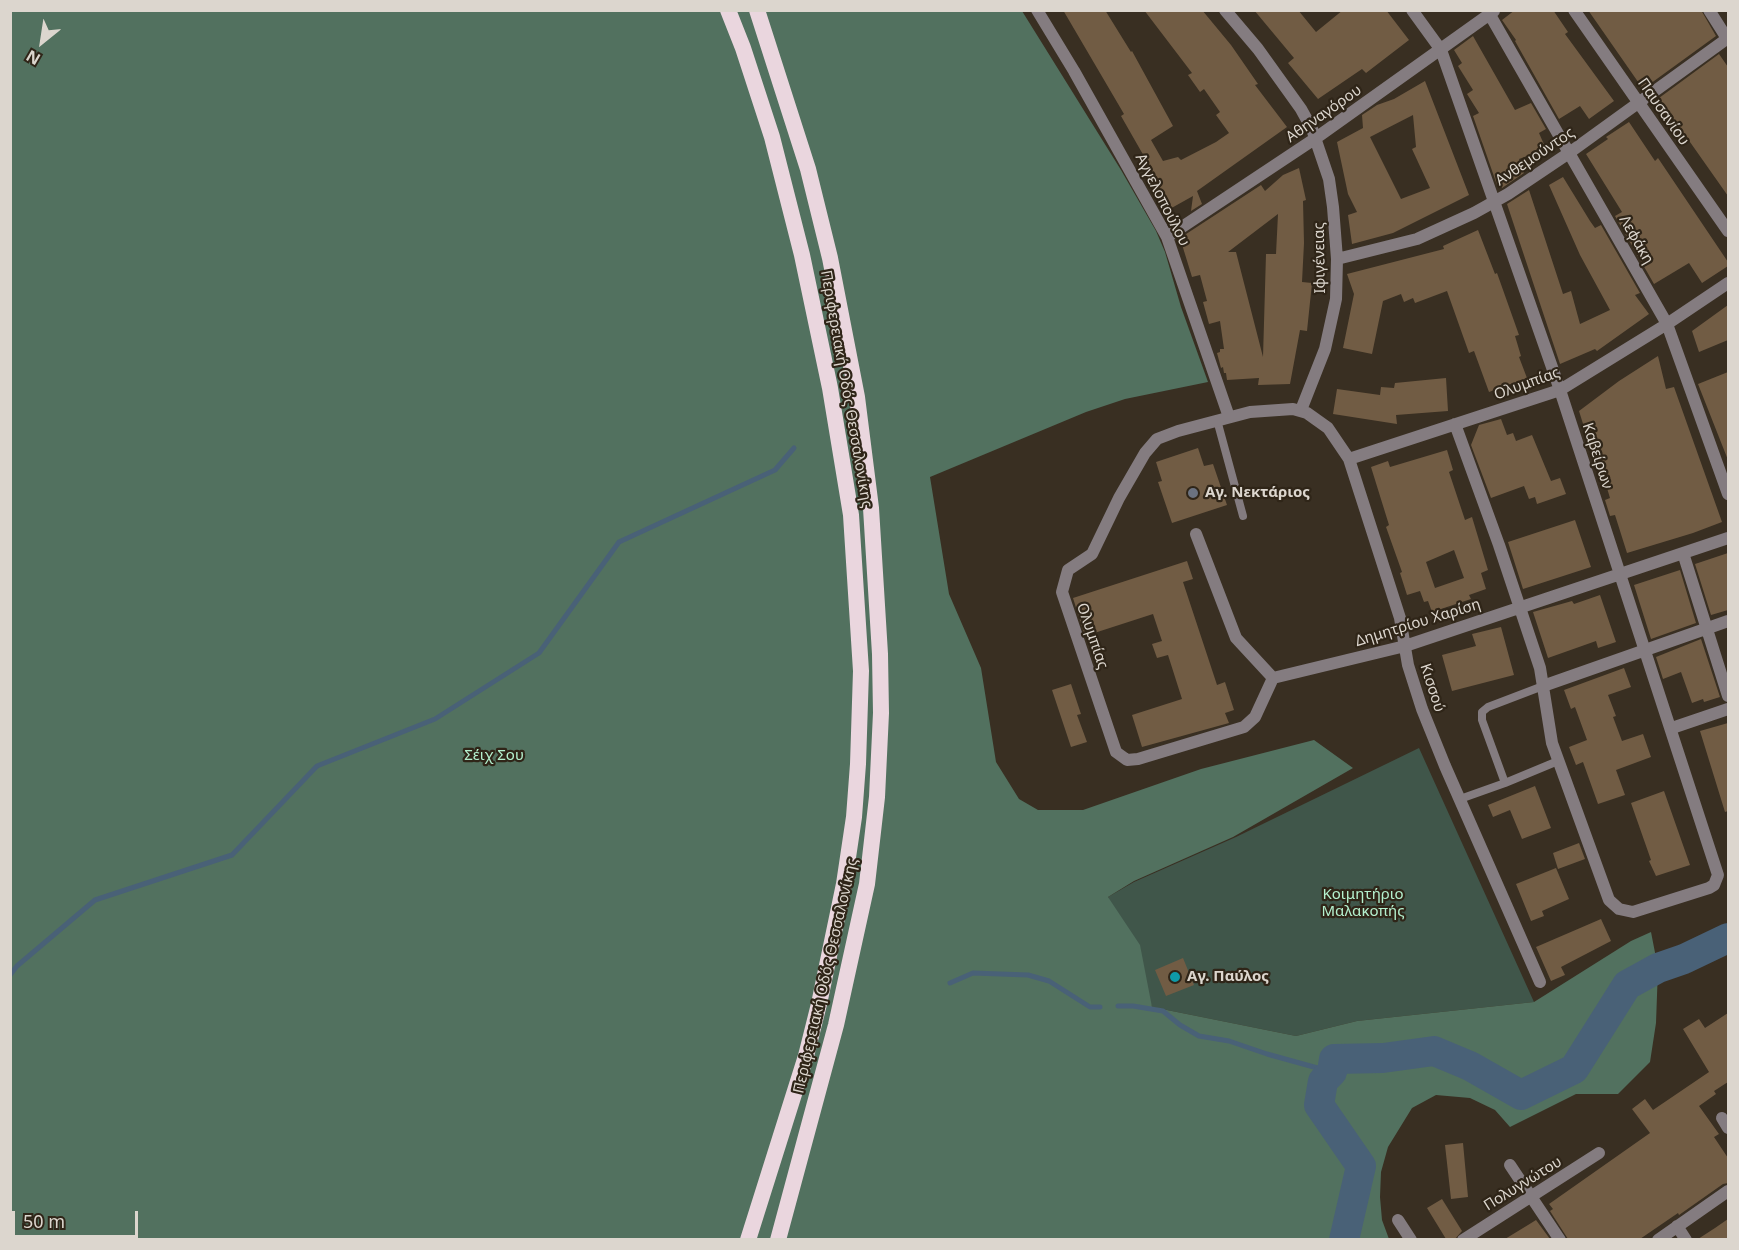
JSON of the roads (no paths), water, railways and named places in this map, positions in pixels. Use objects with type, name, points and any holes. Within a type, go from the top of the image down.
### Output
[{"type":"highway","name":"Περιφερειακή Οδός Θεσσαλονίκης","points":[[728,10],[772,137],[802,255],[830,388],[851,515],[861,671],[854,818],[839,907],[806,1056],[748,1239]]},
{"type":"highway","name":"Περιφερειακή Οδός Θεσσαλονίκης","points":[[757,10],[795,123],[810,178],[830,258],[858,397],[871,508],[881,701],[880,766],[867,884],[836,1025],[778,1239]]},
{"type":"street","name":"Αγγελοπούλου","points":[[1036,10],[1074,71],[1167,237],[1230,417]]},
{"type":"street","name":"Ιφιγένειας","points":[[1225,10],[1242,28],[1278,75],[1307,118],[1323,158],[1331,192],[1337,259],[1336,299],[1329,335],[1301,410]]},
{"type":"street","name":"Καβείρων","points":[[1412,10],[1441,50],[1496,201],[1672,728],[1718,874],[1714,885],[1638,911],[1628,912],[1619,909],[1609,900],[1558,761]]},
{"type":"street","name":"Παυσανίου","points":[[1574,10],[1728,231]]},
{"type":"street","points":[[1708,10],[1728,39]]},
{"type":"street","name":"Αθηναγόρου","points":[[1167,237],[1316,138],[1492,13]]},
{"type":"street","name":"Λεφάκη","points":[[1492,13],[1667,324],[1728,494]]},
{"type":"street","name":"Ανθεμούντος","points":[[1337,259],[1417,239],[1496,201],[1569,153],[1728,39]]},
{"type":"street","name":"Ολυμπίας","points":[[1349,459],[1560,390],[1667,324],[1728,283]]},
{"type":"street","name":"Ολυμπίας","points":[[1273,678],[1255,717],[1244,728],[1138,759],[1127,760],[1116,752],[1062,592],[1068,570],[1092,554],[1119,498],[1153,443],[1166,435],[1230,417],[1275,409],[1301,410]]},
{"type":"street","name":"Κισσού","points":[[1301,410],[1328,428],[1349,459],[1394,598],[1412,681],[1419,702],[1540,982]]},
{"type":"street","points":[[1455,424],[1540,668],[1549,733],[1558,761]]},
{"type":"street","points":[[1196,534],[1236,638],[1273,678]]},
{"type":"street","name":"Δημητρίου Χαρίση","points":[[1273,678],[1405,646],[1728,538]]},
{"type":"street","points":[[1683,553],[1728,696]]},
{"type":"street","points":[[1543,686],[1728,621]]},
{"type":"street","points":[[1672,728],[1728,709]]},
{"type":"street","name":"Πολυγνώτου","points":[[1462,1239],[1599,1153]]},
{"type":"street","points":[[1510,1165],[1560,1239]]},
{"type":"street","points":[[1658,1239],[1728,1191]]},
{"type":"street","points":[[1398,1220],[1411,1239]]},
{"type":"street","points":[[1677,1226],[1686,1239]]},
{"type":"lane","points":[[1217,420],[1243,516]]},
{"type":"lane","points":[[1505,783],[1482,720],[1482,712],[1488,707],[1543,686]]},
{"type":"lane","points":[[1460,799],[1558,761]]},
{"type":"waterway","points":[[10,975],[17,966],[95,900],[232,855],[317,766],[435,719],[539,653],[619,542],[775,470],[794,448]]},
{"type":"waterway","points":[[1344,1240],[1361,1166],[1319,1105],[1323,1081],[1332,1072],[1334,1059],[1383,1058],[1434,1051],[1470,1066],[1521,1095],[1574,1069],[1627,985],[1658,968],[1684,959],[1728,938]]},
{"type":"waterway","points":[[950,983],[973,973],[1028,975],[1049,981],[1090,1007],[1100,1007]]},
{"type":"waterway","points":[[1118,1006],[1163,1011],[1180,1025],[1199,1036],[1229,1041],[1332,1072]]},
{"type":"place","name":"Αγ. Νεκτάριος","points":[[1193,493]]},
{"type":"place","name":"Αγ. Παύλος","points":[[1175,977]]},
{"type":"park label","name":"Σέιχ Σου","points":[[494,756]]},
{"type":"park label","name":"Κοιμητήριο Μαλακοπής","points":[[1363,904]]}]
